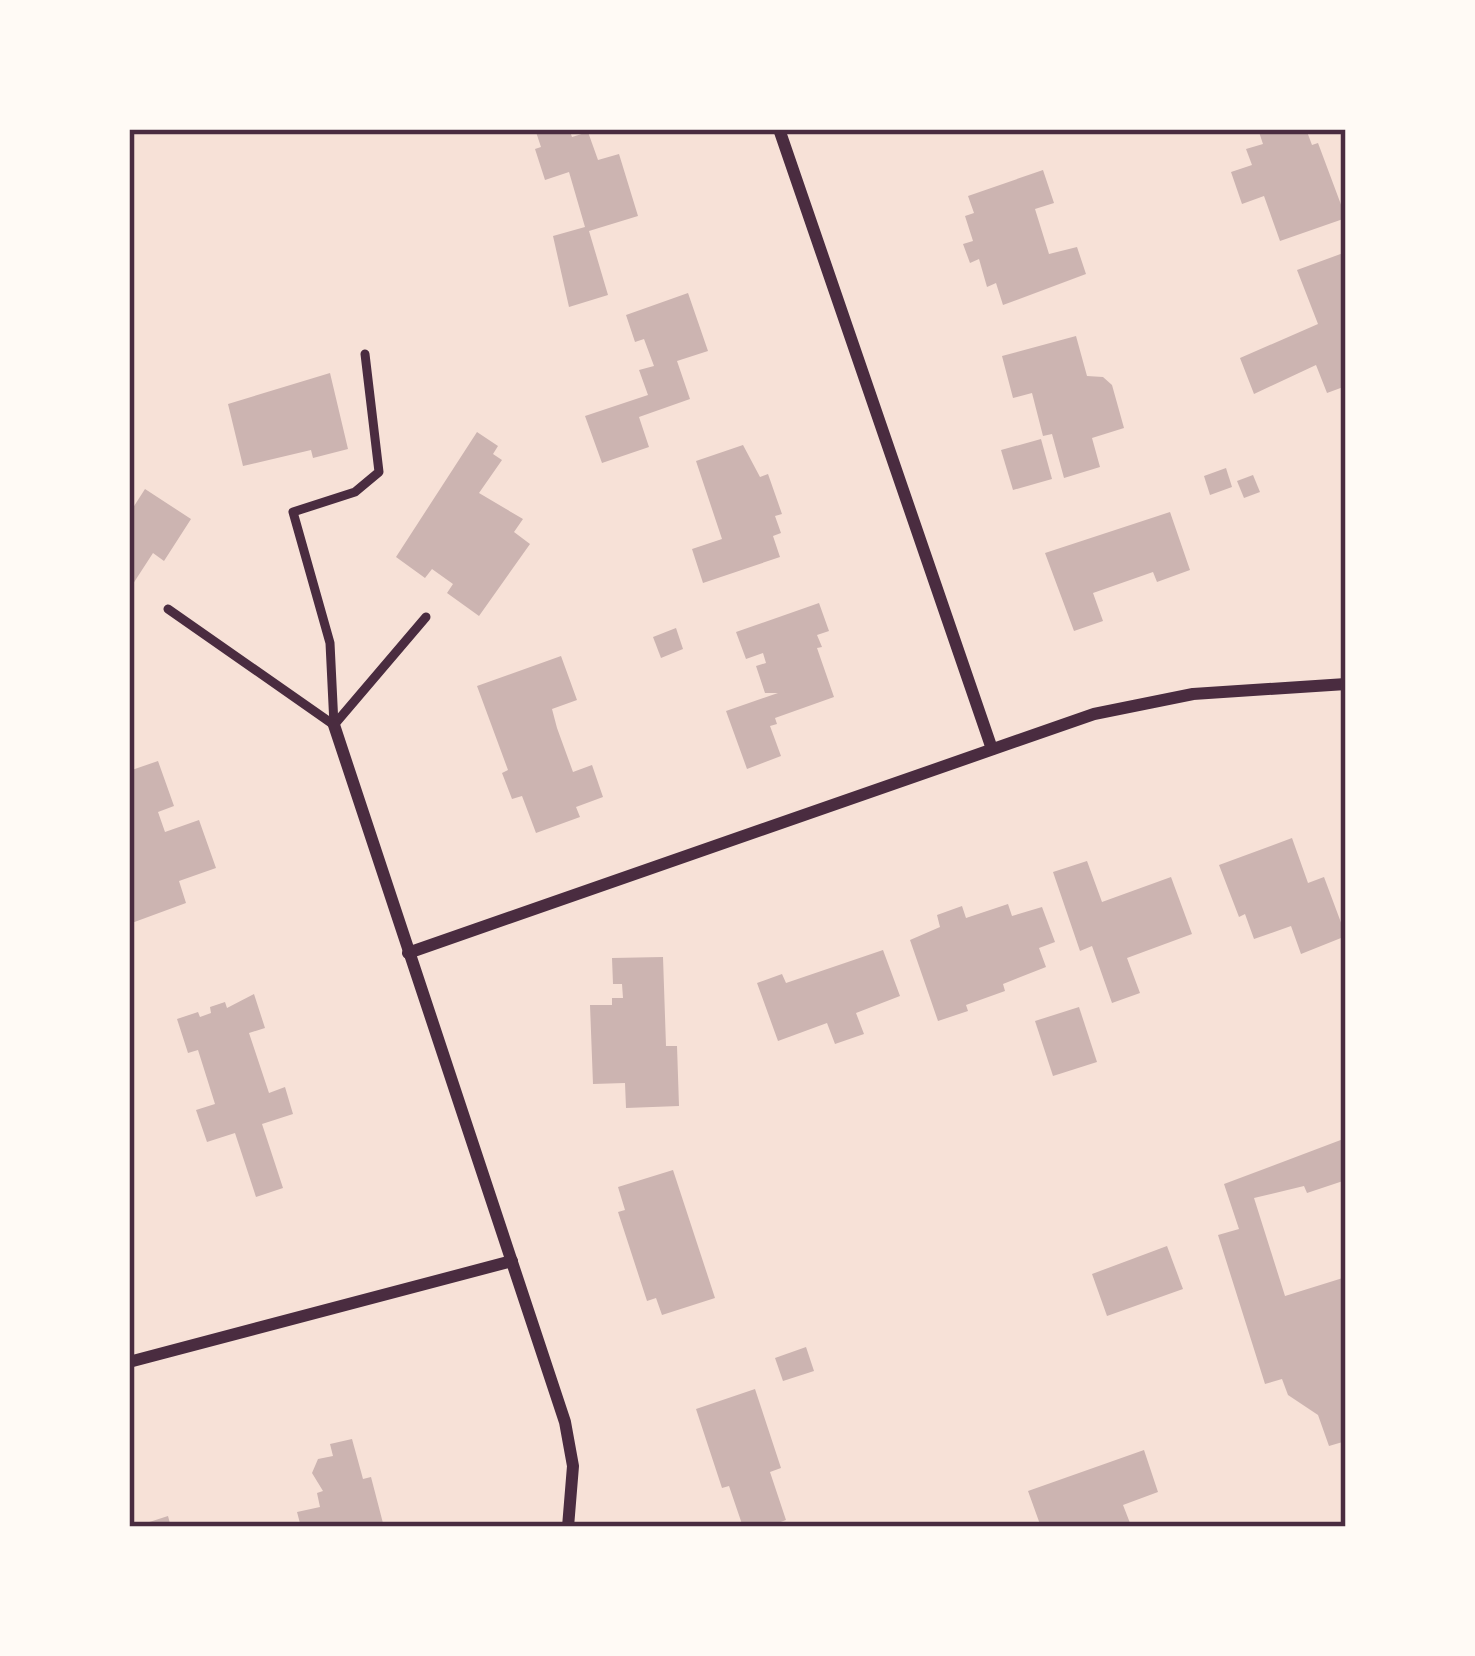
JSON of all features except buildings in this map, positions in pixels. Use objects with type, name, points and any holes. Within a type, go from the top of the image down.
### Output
[{"type":"street","points":[[779,129],[992,748]]},
{"type":"street","points":[[408,953],[1094,714],[1193,694],[1346,684]]},
{"type":"street","points":[[334,724],[566,1422],[573,1466],[568,1527]]},
{"type":"street","points":[[129,1362],[512,1261]]},
{"type":"lane","points":[[334,724],[330,643],[293,512],[355,492],[379,472],[365,354]]},
{"type":"lane","points":[[168,609],[334,724]]},
{"type":"lane","points":[[334,724],[426,617]]}]
